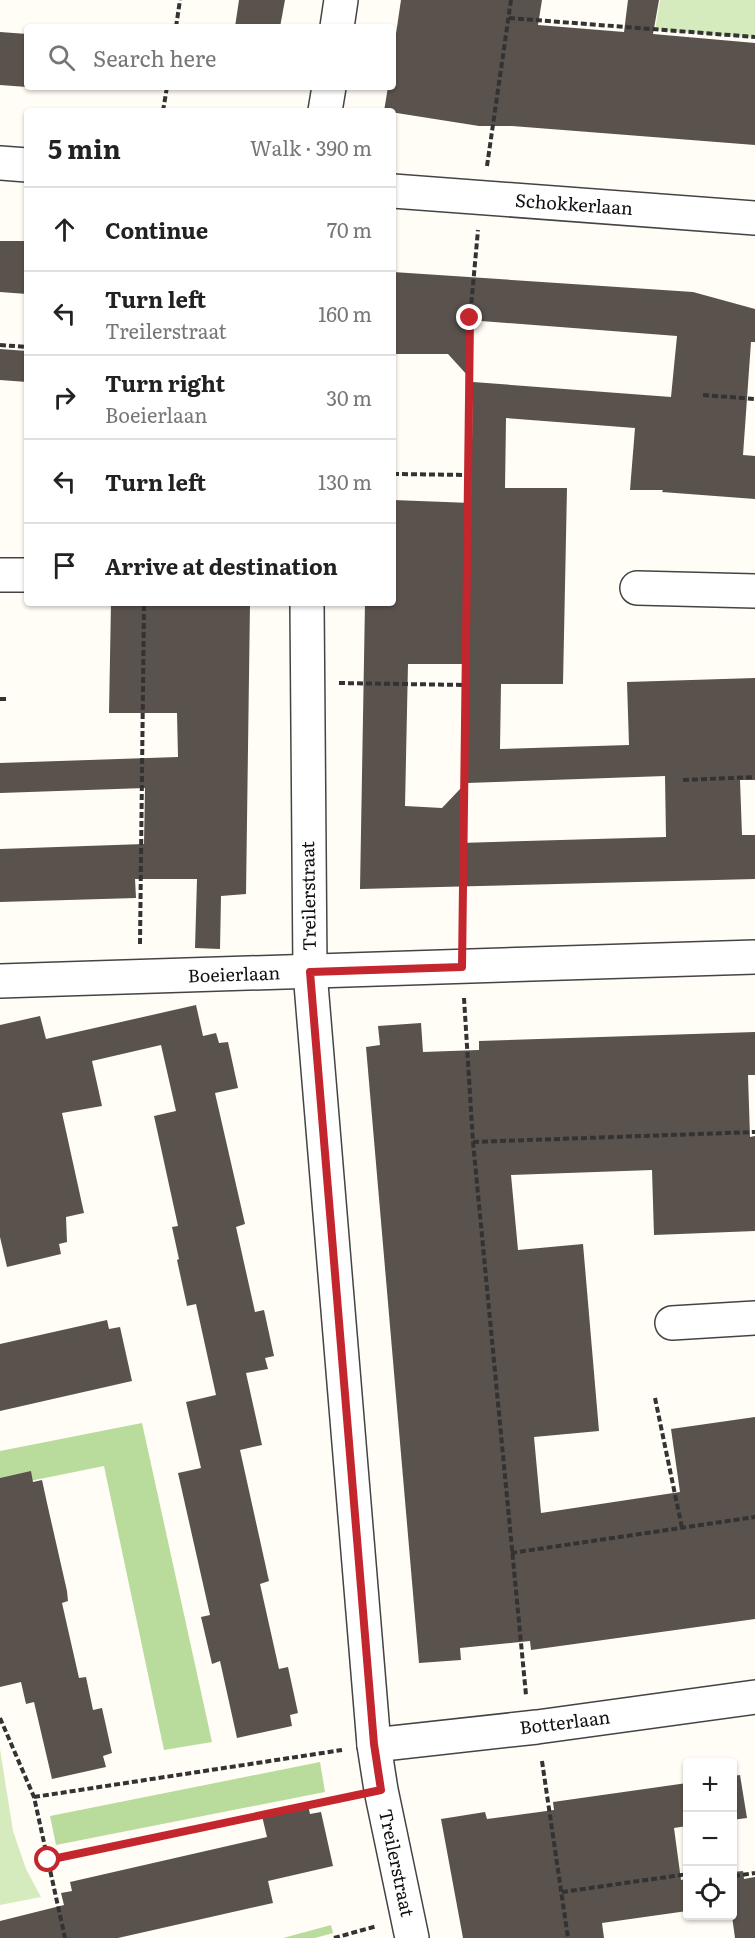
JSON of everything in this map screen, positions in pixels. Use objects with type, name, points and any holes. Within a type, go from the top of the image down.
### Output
[{"type":"street","points":[[337,24],[341,0]]},
{"type":"street","points":[[326,108],[329,90]]},
{"type":"street","points":[[0,163],[24,165]]},
{"type":"street","name":"Schokkerlaan","points":[[396,191],[755,218]]},
{"type":"street","points":[[0,575],[24,575]]},
{"type":"street","points":[[637,588],[755,591]]},
{"type":"street","name":"Treilerstraat","points":[[307,606],[310,972],[374,1744],[381,1790],[410,1928]]},
{"type":"street","name":"Boeierlaan","points":[[0,981],[755,957]]},
{"type":"street","points":[[672,1323],[755,1318]]},
{"type":"street","name":"Botterlaan","points":[[374,1744],[537,1727],[755,1697]]},
{"type":"path","points":[[176,24],[180,0]]},
{"type":"path","points":[[511,0],[481,198],[470,318],[462,967],[473,1142],[527,1701],[537,1727],[568,1938]]},
{"type":"path","points":[[509,18],[755,37]]},
{"type":"path","points":[[164,108],[166,90]]},
{"type":"path","points":[[0,345],[24,347]]},
{"type":"path","points":[[703,394],[755,399]]},
{"type":"path","points":[[396,474],[468,475]]},
{"type":"path","points":[[139,977],[144,606]]},
{"type":"path","points":[[306,683],[466,685]]},
{"type":"path","points":[[0,699],[8,699]]},
{"type":"path","points":[[683,780],[755,777]]},
{"type":"path","points":[[473,1142],[755,1132]]},
{"type":"path","points":[[655,1398],[682,1528]]},
{"type":"path","points":[[511,1553],[755,1517]]},
{"type":"path","points":[[0,1718],[34,1797],[65,1938]]},
{"type":"path","points":[[34,1797],[374,1744]]},
{"type":"path","points":[[48,1860],[381,1790]]},
{"type":"path","points":[[737,1876],[755,1873]]},
{"type":"path","points":[[562,1892],[683,1875]]},
{"type":"path","points":[[334,1938],[410,1928]]},
{"type":"green space","points":[[660,0],[755,0],[755,38],[655,30]]},
{"type":"green space","points":[[142,1423],[212,1742],[164,1750],[104,1466],[0,1487],[0,1451]]},
{"type":"green space","points":[[0,1749],[13,1831],[26,1869],[41,1897],[0,1905]]},
{"type":"green space","points":[[320,1762],[325,1792],[56,1845],[50,1816]]},
{"type":"green space","points":[[331,1925],[333,1933],[315,1938],[283,1938]]},
{"type":"building","points":[[239,0],[285,0],[281,24],[235,24]]},
{"type":"building","points":[[401,0],[542,0],[538,25],[624,32],[628,0],[659,0],[653,34],[755,43],[755,145],[512,126],[479,126],[396,113],[396,108],[384,108],[388,90],[396,90],[396,34]]},
{"type":"building","points":[[0,32],[24,34],[24,87],[0,85]]},
{"type":"building","points":[[0,241],[24,241],[24,294],[0,292]]},
{"type":"building","points":[[396,272],[693,292],[755,309],[755,342],[751,342],[743,455],[755,456],[755,499],[662,492],[663,490],[630,490],[635,428],[506,418],[505,488],[567,488],[563,684],[501,684],[500,749],[629,745],[627,682],[755,678],[755,780],[740,780],[742,835],[755,835],[755,879],[360,889],[365,606],[396,606],[396,500],[471,503],[473,382],[671,397],[677,336],[468,320],[468,376],[448,354],[396,354]],"holes":[[[408,664],[469,664],[467,783],[665,776],[666,837],[460,843],[461,788],[442,808],[405,806]]]},
{"type":"building","points":[[0,349],[24,351],[24,382],[0,380]]},
{"type":"building","points":[[111,606],[250,606],[246,894],[221,896],[220,949],[195,948],[197,879],[135,879],[136,898],[0,902],[0,849],[144,844],[145,788],[0,793],[0,763],[178,757],[177,713],[109,713]]},
{"type":"building","points":[[196,1005],[203,1036],[216,1033],[219,1043],[228,1042],[238,1088],[215,1093],[245,1224],[236,1227],[255,1312],[264,1310],[274,1356],[265,1358],[268,1369],[246,1373],[262,1445],[240,1450],[269,1581],[260,1584],[279,1669],[288,1667],[298,1713],[290,1715],[292,1726],[237,1738],[220,1661],[212,1664],[201,1617],[210,1615],[178,1473],[201,1468],[186,1402],[216,1395],[196,1304],[187,1306],[172,1227],[178,1226],[154,1116],[176,1111],[161,1045],[92,1061],[102,1106],[62,1113],[84,1213],[66,1217],[67,1242],[59,1244],[61,1254],[7,1267],[0,1237],[0,1025],[40,1016],[46,1039]]},
{"type":"building","points":[[421,1023],[423,1052],[479,1050],[479,1041],[755,1032],[755,1075],[748,1075],[750,1137],[755,1136],[755,1231],[654,1235],[652,1170],[511,1175],[518,1250],[583,1244],[599,1431],[534,1437],[541,1513],[680,1492],[671,1429],[755,1417],[755,1619],[531,1650],[530,1641],[460,1648],[461,1660],[419,1663],[366,1047],[380,1045],[378,1026]]},
{"type":"building","points":[[107,1320],[109,1329],[120,1327],[132,1381],[0,1411],[0,1344]]},
{"type":"building","points":[[31,1471],[33,1482],[42,1480],[67,1591],[68,1601],[62,1603],[79,1678],[86,1677],[93,1710],[102,1708],[112,1753],[103,1756],[106,1767],[52,1779],[34,1702],[26,1704],[21,1682],[0,1687],[0,1478]]},
{"type":"building","points":[[737,1775],[740,1775],[747,1818],[737,1819],[737,1812]]},
{"type":"building","points":[[683,1784],[683,1827],[674,1828],[681,1880],[683,1880],[683,1912],[602,1923],[604,1938],[463,1938],[441,1819],[485,1812],[487,1819],[554,1810],[553,1802]]},
{"type":"building","points":[[308,1805],[310,1814],[321,1812],[333,1866],[268,1881],[273,1903],[118,1938],[0,1938],[0,1921],[64,1905],[61,1893],[72,1891],[70,1882],[267,1837],[262,1816]]},
{"type":"building","points":[[743,1871],[744,1879],[755,1877],[755,1938],[735,1938],[733,1920],[737,1920],[737,1872]]},
{"type":"route","points":[[48,1860],[381,1790],[374,1744],[310,972],[462,967],[470,318]]}]
